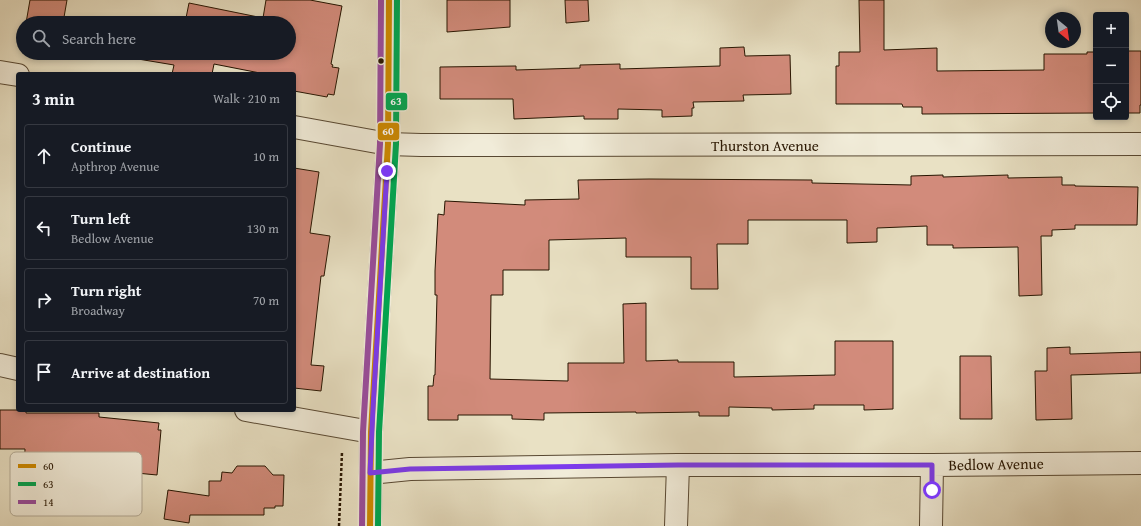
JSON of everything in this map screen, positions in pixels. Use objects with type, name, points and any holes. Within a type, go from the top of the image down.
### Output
[{"type":"main road","points":[[370,526],[370,473],[388,144],[389,0]]},
{"type":"street","points":[[0,72],[16,75]]},
{"type":"street","name":"Thurston Avenue","points":[[296,127],[388,144],[421,145],[1141,144]]},
{"type":"street","points":[[0,365],[16,369]]},
{"type":"street","points":[[257,412],[372,432]]},
{"type":"street","name":"Bedlow Avenue","points":[[370,473],[410,469],[678,465],[1141,463]]},
{"type":"street","points":[[676,526],[678,465]]},
{"type":"street","points":[[931,526],[932,465]]},
{"type":"path","points":[[339,526],[342,445]]},
{"type":"building","points":[[30,0],[67,0],[64,16],[27,16]]},
{"type":"building","points":[[266,0],[310,0],[342,6],[331,64],[333,65],[332,67],[339,68],[334,95],[328,94],[327,97],[296,91],[296,72],[255,72],[214,64],[212,72],[172,72],[174,65],[144,60],[296,60],[296,16],[263,16]]},
{"type":"building","points":[[447,0],[510,0],[510,27],[447,32]]},
{"type":"building","points":[[565,0],[588,0],[589,21],[566,23]]},
{"type":"building","points":[[859,0],[884,0],[884,50],[937,48],[937,71],[1044,70],[1044,54],[1087,54],[1087,52],[1093,52],[1093,113],[922,114],[922,107],[903,107],[902,104],[836,104],[836,66],[839,66],[839,52],[860,52]]},
{"type":"building","points":[[189,3],[253,16],[186,16]]},
{"type":"building","points":[[744,47],[745,56],[790,55],[791,94],[743,95],[744,101],[693,102],[694,108],[692,108],[692,116],[662,117],[662,110],[618,109],[618,119],[584,119],[584,116],[514,119],[513,99],[440,99],[440,67],[516,66],[516,70],[580,68],[580,65],[620,64],[620,69],[720,66],[720,48]]},
{"type":"building","points":[[1129,51],[1141,51],[1140,113],[1129,113]]},
{"type":"building","points":[[296,168],[319,172],[310,233],[330,236],[324,276],[321,276],[311,365],[324,366],[321,391],[296,388]]},
{"type":"building","points":[[943,175],[943,177],[1008,175],[1008,178],[1062,177],[1062,185],[1138,187],[1137,225],[1075,225],[1075,229],[1052,230],[1052,236],[1041,236],[1042,295],[1019,296],[1018,247],[953,248],[953,245],[927,245],[927,226],[877,228],[877,242],[847,243],[847,220],[748,220],[748,244],[717,244],[718,289],[691,289],[691,257],[626,257],[626,238],[549,240],[549,270],[503,270],[503,295],[491,295],[490,379],[568,381],[568,363],[624,363],[623,304],[646,303],[646,361],[678,360],[678,362],[734,362],[734,377],[835,375],[835,341],[893,341],[893,409],[864,410],[864,405],[814,405],[814,409],[772,410],[772,408],[729,407],[729,416],[699,416],[699,412],[544,413],[544,420],[512,419],[512,415],[458,415],[458,420],[428,420],[428,386],[433,386],[435,375],[437,295],[435,295],[435,271],[438,214],[444,215],[445,201],[525,205],[525,200],[579,199],[578,180],[812,180],[812,183],[911,185],[911,176]]},
{"type":"building","points":[[1070,347],[1070,354],[1141,352],[1141,373],[1071,375],[1072,419],[1036,420],[1035,371],[1047,371],[1047,348]]},
{"type":"building","points":[[960,356],[991,356],[992,419],[960,419]]},
{"type":"building","points":[[0,410],[16,410],[16,412],[26,413],[99,413],[99,417],[159,423],[158,430],[161,430],[157,475],[142,474],[142,452],[25,452],[25,449],[0,449]]},
{"type":"building","points":[[237,466],[265,466],[273,475],[284,475],[283,506],[264,508],[264,515],[190,515],[189,523],[164,519],[168,490],[209,496],[209,481],[221,481],[222,472],[232,473]]},
{"type":"transit line","name":"14","points":[[362,526],[363,432],[380,144],[381,0]]},
{"type":"transit line","name":"60","points":[[370,526],[371,432],[388,144],[389,0]]},
{"type":"transit line","name":"63","points":[[378,526],[379,432],[396,144],[397,0]]},
{"type":"route","points":[[387,171],[370,473],[410,469],[678,465],[932,465],[932,490]]}]
